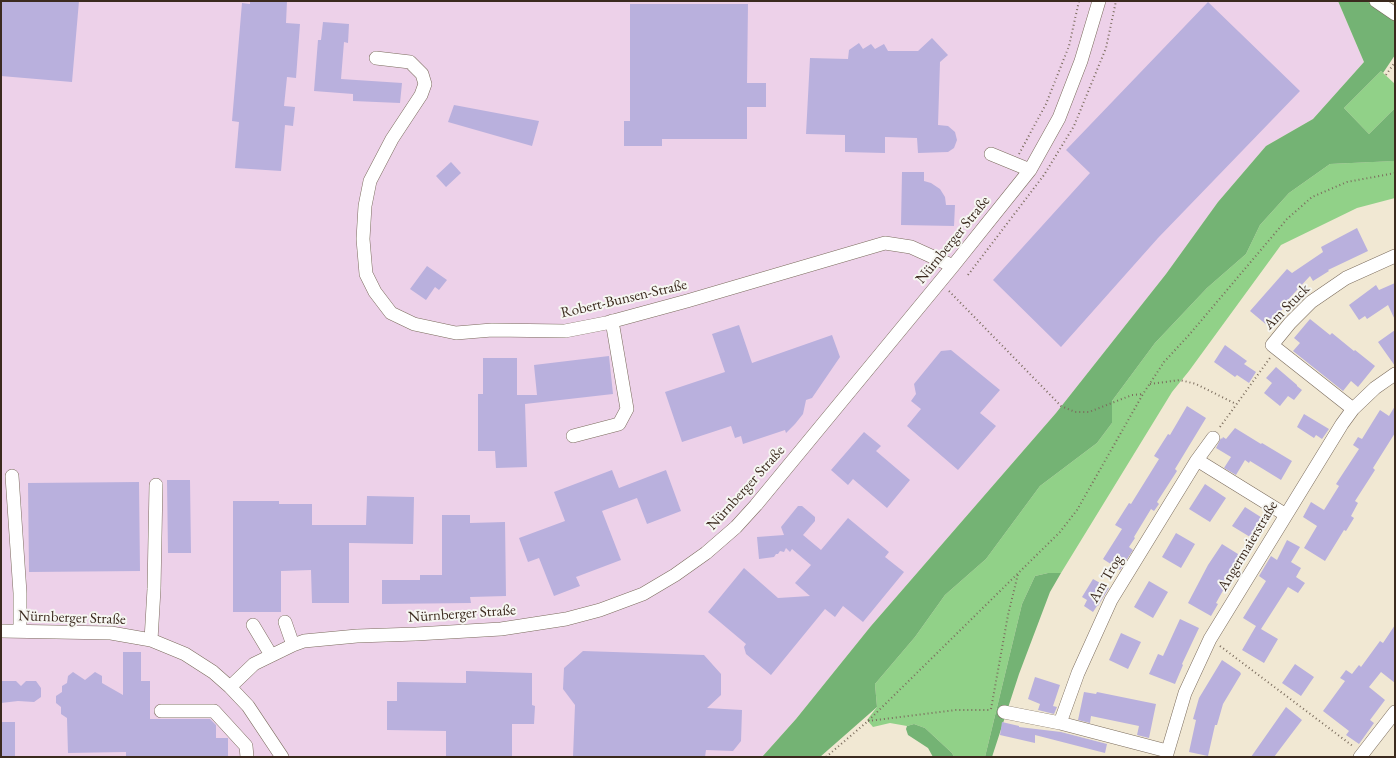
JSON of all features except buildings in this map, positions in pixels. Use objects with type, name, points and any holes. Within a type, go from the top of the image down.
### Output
[{"type":"street","name":"Nürnberger Straße","points":[[1,631],[111,633],[152,640],[185,654],[213,672],[230,687],[254,664],[304,641],[357,636],[513,628],[566,619],[600,610],[643,594],[675,575],[706,553],[736,527],[756,505],[953,266],[1030,170],[1060,118],[1081,61],[1099,1]]},
{"type":"street","points":[[1376,1],[1395,14]]},
{"type":"street","name":"Robert-Bunsen-Straße","points":[[376,58],[410,62],[422,74],[425,84],[421,95],[392,139],[370,180],[365,206],[363,239],[366,274],[375,292],[392,313],[414,324],[456,333],[492,330],[565,331],[612,321],[687,301],[886,243],[911,248],[953,266]]},
{"type":"street","points":[[991,154],[1030,170]]},
{"type":"street","name":"Am Stuck","points":[[1352,409],[1272,345],[1290,323],[1311,302],[1346,278],[1395,256]]},
{"type":"street","points":[[573,436],[619,424],[626,409],[612,321]]},
{"type":"street","name":"Angermaierstraße","points":[[1167,754],[1185,693],[1210,639],[1352,409],[1375,388],[1395,374]]},
{"type":"street","name":"Am Trog","points":[[1060,723],[1078,673],[1111,600],[1213,438]]},
{"type":"street","points":[[1198,460],[1286,515]]},
{"type":"street","points":[[12,476],[20,593],[20,631]]},
{"type":"street","points":[[152,640],[156,485]]},
{"type":"street","points":[[285,622],[293,645]]},
{"type":"street","points":[[252,625],[271,655]]},
{"type":"street","points":[[230,687],[248,706],[282,757]]},
{"type":"street","points":[[161,711],[214,711],[246,746],[246,757]]},
{"type":"street","points":[[1004,712],[1060,723],[1167,754]]},
{"type":"street","points":[[1361,755],[1395,712]]},
{"type":"path","points":[[1014,163],[1048,97],[1069,46],[1079,1]]},
{"type":"path","points":[[1386,75],[1395,62]]},
{"type":"path","points":[[826,757],[868,721],[1060,532],[1077,510],[1143,394],[1164,362],[1194,329],[1287,219],[1312,197],[1347,182],[1395,173]]},
{"type":"path","points":[[939,282],[1061,406],[1075,412],[1090,412],[1132,395],[1143,394]]},
{"type":"path","points":[[1213,438],[1236,404],[1277,350]]},
{"type":"path","points":[[1150,384],[1180,380],[1196,384],[1236,404]]},
{"type":"path","points":[[991,710],[1008,615],[1019,573]]},
{"type":"path","points":[[1210,639],[1361,755]]},
{"type":"path","points":[[868,721],[956,710],[991,710],[1004,712]]},
{"type":"shaded area","points":[[1,1],[1338,1],[1364,62],[1313,119],[1266,146],[1218,202],[1166,274],[1056,413],[871,626],[796,719],[762,757],[1,757]]},
{"type":"green space","points":[[1338,1],[1367,1],[1395,19],[1395,55],[1383,73],[1381,71],[1344,108],[1369,134],[1395,108],[1395,161],[1330,164],[1289,193],[1260,225],[1246,254],[1207,288],[1155,343],[1112,401],[1112,423],[1097,443],[1040,486],[986,559],[945,595],[915,637],[875,684],[877,707],[820,757],[762,757],[796,719],[871,626],[1056,413],[1166,274],[1218,202],[1266,146],[1313,119],[1364,62]]},
{"type":"green space","points":[[1381,71],[1395,84],[1395,108],[1369,134],[1344,108]]},
{"type":"green space","points":[[1395,161],[1395,198],[1357,208],[1281,245],[1172,392],[1061,573],[1048,573],[1035,576],[1022,604],[985,757],[954,757],[952,753],[925,728],[914,724],[907,726],[890,723],[873,727],[867,720],[877,707],[875,684],[915,637],[945,595],[986,559],[1040,486],[1097,443],[1112,423],[1112,401],[1155,343],[1207,288],[1246,254],[1260,225],[1289,193],[1330,164]]},
{"type":"green space","points":[[1048,573],[1061,573],[1050,592],[1019,674],[992,757],[985,757],[1022,604],[1035,576]]},
{"type":"green space","points":[[914,724],[925,728],[952,753],[954,757],[933,757],[928,748],[908,735],[906,729],[907,726]]}]
